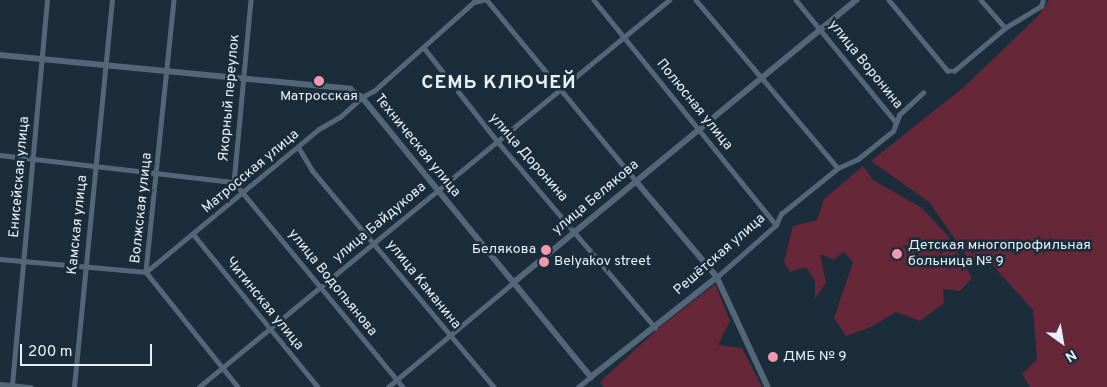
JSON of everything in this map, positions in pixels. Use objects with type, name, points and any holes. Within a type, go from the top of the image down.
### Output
[{"type":"street","name":"Енисейская улица","points":[[12,385],[48,0]]},
{"type":"street","name":"Камская улица","points":[[74,387],[84,268],[112,0]]},
{"type":"street","name":"Волжская улица","points":[[174,0],[146,272],[238,387]]},
{"type":"street","name":"Якорный переулок","points":[[244,193],[234,182],[242,80],[251,0]]},
{"type":"street","name":"Матросская улица","points":[[146,272],[362,97],[374,91],[425,49],[473,1],[483,0]]},
{"type":"street","points":[[487,0],[717,276],[768,387]]},
{"type":"street","name":"Полюсная улица","points":[[594,0],[700,128],[776,225]]},
{"type":"street","name":"улица Байдукова","points":[[199,387],[436,191],[561,91],[669,0]]},
{"type":"street","points":[[696,0],[838,168]]},
{"type":"street","name":"улица Воронина","points":[[796,0],[821,28],[896,122]]},
{"type":"street","name":"улица Белякова","points":[[388,387],[856,0]]},
{"type":"street","points":[[889,0],[948,71],[954,71],[1005,28],[1034,12],[1043,0]]},
{"type":"street","points":[[981,0],[1005,28]]},
{"type":"street","name":"улица Доронина","points":[[425,49],[498,142],[577,231],[655,326]]},
{"type":"street","name":"Техническая улица","points":[[0,55],[350,89],[362,97],[436,191],[591,377]]},
{"type":"street","name":"Решётская улица","points":[[578,387],[717,276],[776,225],[781,214],[838,168],[858,159],[893,131],[896,122],[924,93]]},
{"type":"street","name":"улица Каманина","points":[[299,148],[312,170],[494,387]]},
{"type":"street","points":[[0,155],[234,182]]},
{"type":"street","name":"улица Водопьянова","points":[[244,193],[403,387]]},
{"type":"street","name":"Читинская улица","points":[[194,235],[318,387]]},
{"type":"street","points":[[0,260],[146,272]]},
{"type":"street","points":[[0,384],[31,387]]},
{"type":"shaded area","points":[[1049,0],[1107,0],[1107,387],[1030,387],[1022,374],[1037,359],[1033,310],[993,266],[968,258],[929,202],[871,161],[964,87],[1038,16]]},
{"type":"shaded area","points":[[863,166],[873,180],[922,208],[948,236],[972,278],[960,291],[943,289],[944,303],[920,321],[896,312],[871,327],[846,336],[834,318],[853,262],[844,252],[833,260],[820,254],[826,283],[815,298],[815,281],[806,267],[790,272],[784,262],[793,226],[817,220],[824,199]]},
{"type":"shaded area","points":[[715,284],[730,321],[718,345],[742,348],[762,387],[604,387],[600,382],[660,327]]},
{"type":"place","name":"Матросская","points":[[319,81]]},
{"type":"place","name":"Белякова","points":[[546,250]]},
{"type":"place","name":"Детская многопрофильная больница № 9","points":[[897,254]]},
{"type":"place","name":"Belyakov street","points":[[544,262]]},
{"type":"place","name":"ДМБ № 9","points":[[773,357]]},
{"type":"district","name":"СЕМЬ КЛЮЧЕЙ","points":[[499,84]]}]
